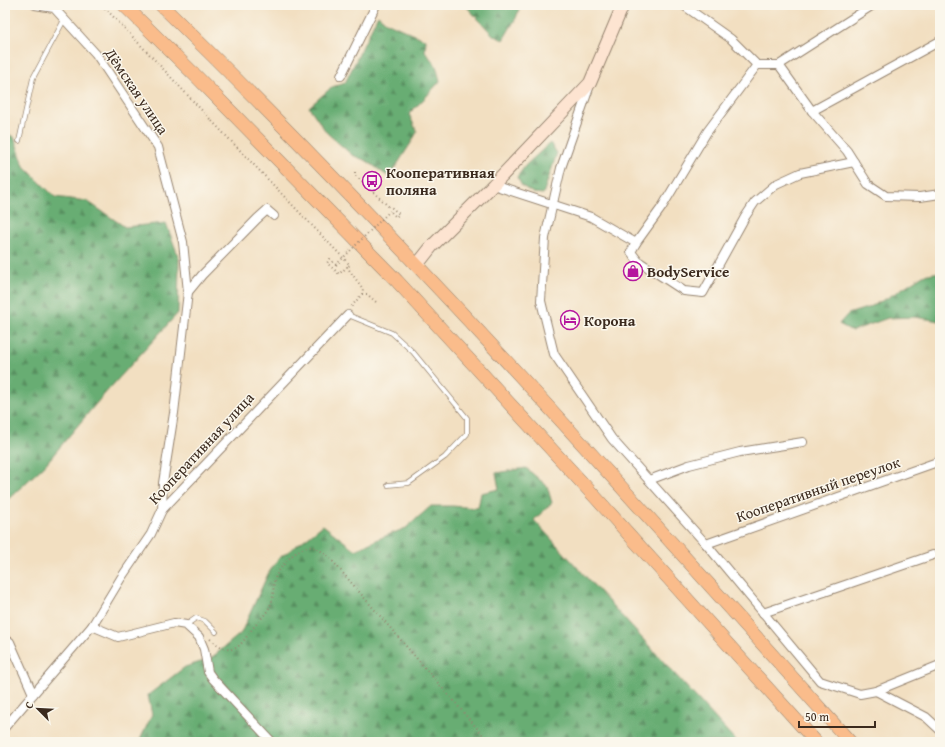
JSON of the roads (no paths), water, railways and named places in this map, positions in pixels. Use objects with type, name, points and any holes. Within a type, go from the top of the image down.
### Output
[{"type":"main road","points":[[124,5],[198,78],[397,281],[603,504],[816,742]]},
{"type":"main road","points":[[161,5],[217,59],[417,265],[616,480],[850,742]]},
{"type":"street","name":"Дёмская улица","points":[[35,5],[52,7],[96,54],[158,147],[183,242],[188,292],[174,413],[163,483],[162,510]]},
{"type":"street","points":[[342,76],[376,5]]},
{"type":"street","points":[[623,5],[590,83],[561,168],[545,238],[541,301],[554,354],[612,439],[706,544],[820,681],[860,694],[876,691],[940,665]]},
{"type":"street","points":[[683,5],[731,39],[757,65],[779,65],[872,5]]},
{"type":"street","points":[[812,111],[940,40]]},
{"type":"street","points":[[757,65],[707,132],[662,207],[636,243],[631,252],[638,262],[684,291],[704,293],[755,202],[776,184],[800,173],[854,162]]},
{"type":"street","points":[[779,65],[812,111],[847,151],[868,184],[886,196],[920,197],[940,194]]},
{"type":"street","points":[[417,265],[432,246],[493,185],[590,83]]},
{"type":"street","points":[[493,185],[594,218],[636,243]]},
{"type":"street","points":[[188,292],[202,275],[267,210],[274,216]]},
{"type":"street","name":"Кооперативная улица","points":[[5,727],[92,626],[121,578],[151,534],[162,510],[348,315]]},
{"type":"street","points":[[649,480],[689,465],[740,452],[803,442]]},
{"type":"street","name":"Кооперативный переулок","points":[[706,544],[940,461]]},
{"type":"street","points":[[763,613],[933,555]]},
{"type":"street","points":[[92,626],[118,637],[174,623],[186,625],[199,637],[204,649],[208,672],[212,680],[272,742]]},
{"type":"street","points":[[5,640],[10,642],[33,694]]},
{"type":"street","points":[[876,691],[926,717],[940,730]]},
{"type":"lane","points":[[19,141],[33,78],[64,20]]},
{"type":"lane","points":[[348,315],[392,333],[413,352],[467,418],[467,434],[444,457],[409,483],[388,485]]},
{"type":"lane","points":[[186,625],[196,618],[205,621],[216,632]]},
{"type":"place","name":"Кооперативная поляна","points":[[372,181]]},
{"type":"place","name":"BodyService","points":[[633,271]]},
{"type":"place","name":"Корона","points":[[570,320]]}]
